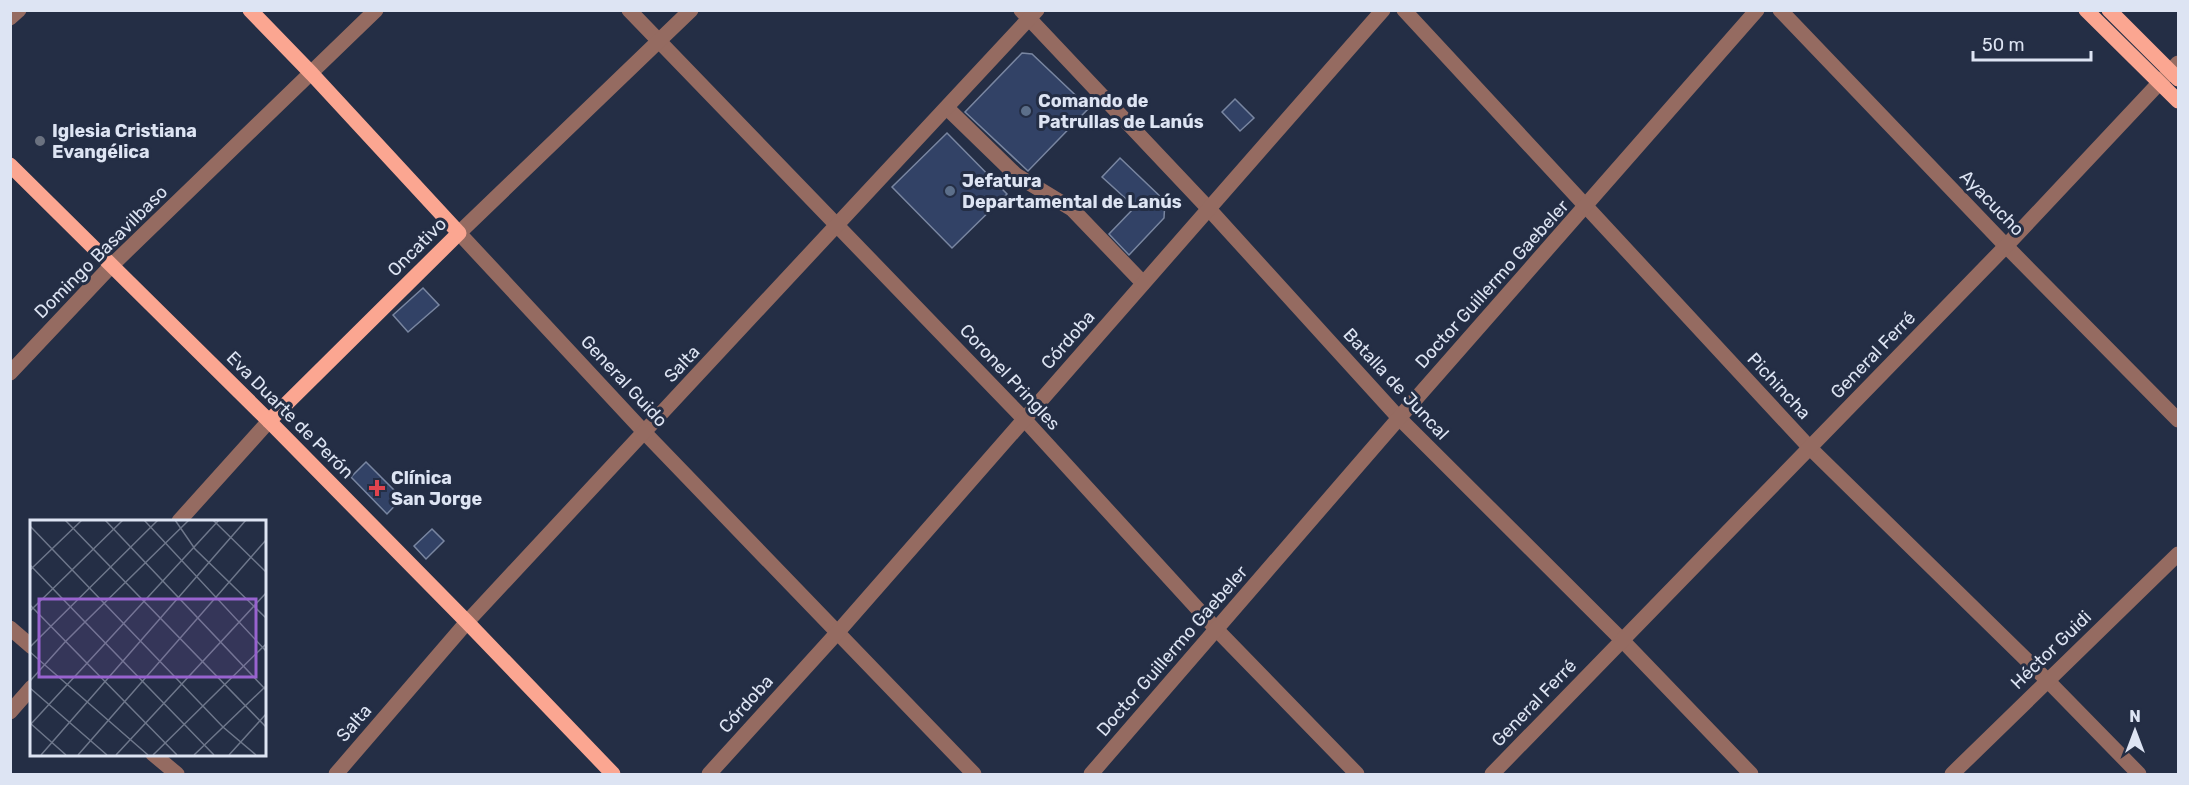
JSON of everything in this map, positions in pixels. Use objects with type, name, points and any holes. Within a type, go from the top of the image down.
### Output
[{"type":"main road","name":"General Guido","points":[[250,10],[459,233]]},
{"type":"main road","points":[[2086,10],[2178,101]]},
{"type":"main road","points":[[2109,10],[2176,71]]},
{"type":"main road","name":"Eva Duarte de Perón","points":[[10,165],[269,421],[613,774]]},
{"type":"main road","name":"Oncativo","points":[[269,421],[459,233]]},
{"type":"street","points":[[10,18],[19,10]]},
{"type":"street","name":"Domingo Basavilbaso","points":[[10,373],[111,266],[376,10]]},
{"type":"street","name":"Coronel Pringles","points":[[629,10],[1024,419],[1217,630],[1357,774]]},
{"type":"street","name":"Oncativo","points":[[459,233],[691,10]]},
{"type":"street","name":"Córdoba","points":[[709,774],[837,633],[1383,10]]},
{"type":"street","name":"Pichincha","points":[[1404,10],[1810,448],[2047,680],[2139,774]]},
{"type":"street","name":"Doctor Guillermo Gaebeler","points":[[1091,774],[1757,10]]},
{"type":"street","name":"Ayacucho","points":[[1780,10],[2006,246],[2178,420]]},
{"type":"street","name":"Batalla de Juncal","points":[[1029,13],[1399,418],[1622,640],[1751,774]]},
{"type":"street","name":"Salta","points":[[336,774],[467,622],[947,108],[1029,13]]},
{"type":"street","name":"General Ferré","points":[[1492,774],[2006,246],[2160,84],[2176,71]]},
{"type":"street","points":[[947,108],[1016,175],[1072,210],[1143,283]]},
{"type":"street","name":"General Guido","points":[[459,233],[645,433],[974,774]]},
{"type":"street","name":"Oncativo","points":[[180,520],[269,421]]},
{"type":"street","name":"Héctor Guidi","points":[[1952,774],[2178,554]]},
{"type":"street","points":[[10,628],[30,644]]},
{"type":"street","points":[[10,712],[30,689]]},
{"type":"street","points":[[155,755],[177,774]]},
{"type":"building","name":"Comando de Patrullas de Lanús","points":[[1022,53],[1032,54],[1089,108],[1028,171],[965,112]]},
{"type":"building","points":[[1235,99],[1254,118],[1240,131],[1222,112]]},
{"type":"building","name":"Jefatura Departamental de Lanús","points":[[947,133],[1007,194],[952,248],[892,187]]},
{"type":"building","points":[[1120,158],[1165,201],[1164,218],[1129,255],[1109,234],[1135,207],[1102,177]]},
{"type":"building","points":[[423,288],[439,305],[408,332],[393,315]]},
{"type":"building","name":"Clínica San Jorge","points":[[366,462],[402,498],[387,514],[351,477]]},
{"type":"building","points":[[432,529],[444,541],[426,559],[414,546]]},
{"type":"place","name":"Comando de Patrullas de Lanús","points":[[1026,111]]},
{"type":"place","name":"Iglesia Cristiana Evangélica","points":[[40,141]]},
{"type":"place","name":"Jefatura Departamental de Lanús","points":[[950,191]]},
{"type":"place","name":"Clínica San Jorge","points":[[377,488]]}]
